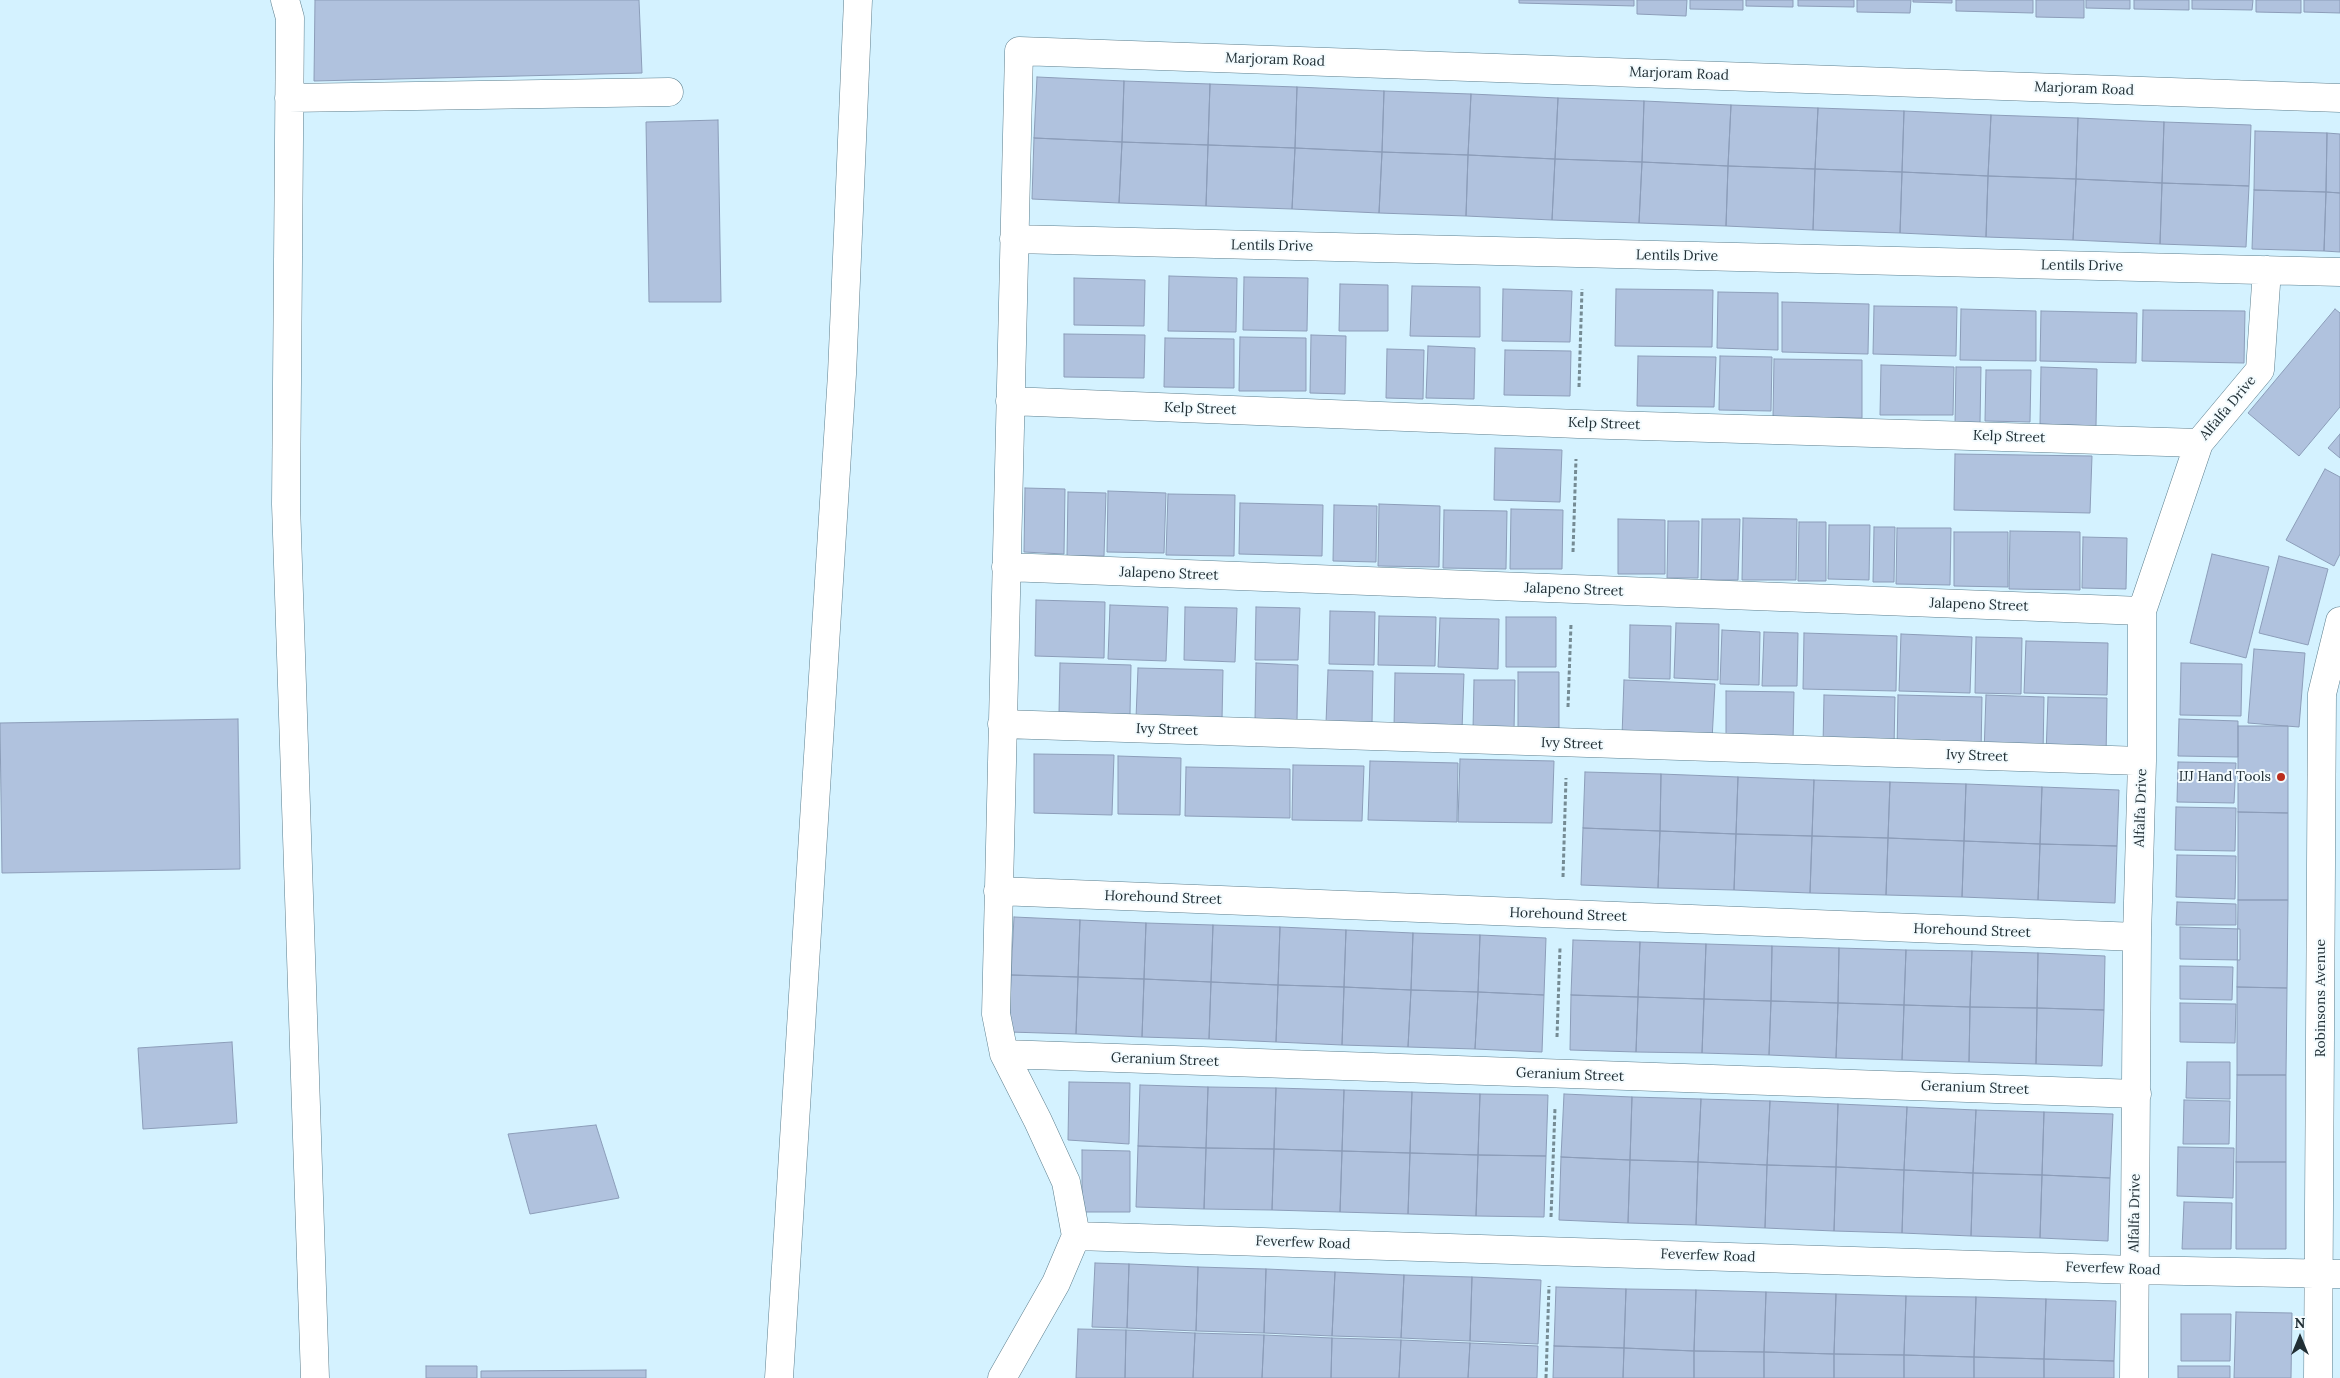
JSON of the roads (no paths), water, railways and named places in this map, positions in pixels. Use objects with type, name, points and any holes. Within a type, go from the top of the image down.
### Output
[{"type":"street","points":[[285,0],[290,18],[286,504],[315,1378]]},
{"type":"street","points":[[779,1378],[842,374],[858,0]]},
{"type":"street","name":"Marjoram Road","points":[[1014,240],[1019,50],[2340,98]]},
{"type":"street","points":[[289,98],[669,92]]},
{"type":"street","points":[[1002,1378],[1056,1283],[1076,1236],[1066,1182],[1004,1054],[996,1014],[1014,240]]},
{"type":"street","name":"Lentils Drive","points":[[1014,240],[2340,272]]},
{"type":"street","name":"Alfalfa Drive","points":[[2134,1378],[2137,937],[2142,761],[2142,610],[2199,444],[2260,370],[2267,270]]},
{"type":"street","name":"Kelp Street","points":[[1010,401],[1578,424],[2199,444]]},
{"type":"street","name":"Jalapeno Street","points":[[1006,567],[1572,590],[2142,610]]},
{"type":"street","name":"Robinsons Avenue","points":[[2318,1378],[2330,1274],[2322,694],[2340,621]]},
{"type":"street","name":"Ivy Street","points":[[1002,724],[1567,744],[2142,761]]},
{"type":"street","name":"Horehound Street","points":[[998,891],[2137,937]]},
{"type":"street","name":"Geranium Street","points":[[1004,1054],[1556,1075],[2137,1094]]},
{"type":"street","name":"Feverfew Road","points":[[1076,1236],[2134,1270],[2330,1274]]},
{"type":"place","name":"IJJ Hand Tools","points":[[2281,777]]}]
